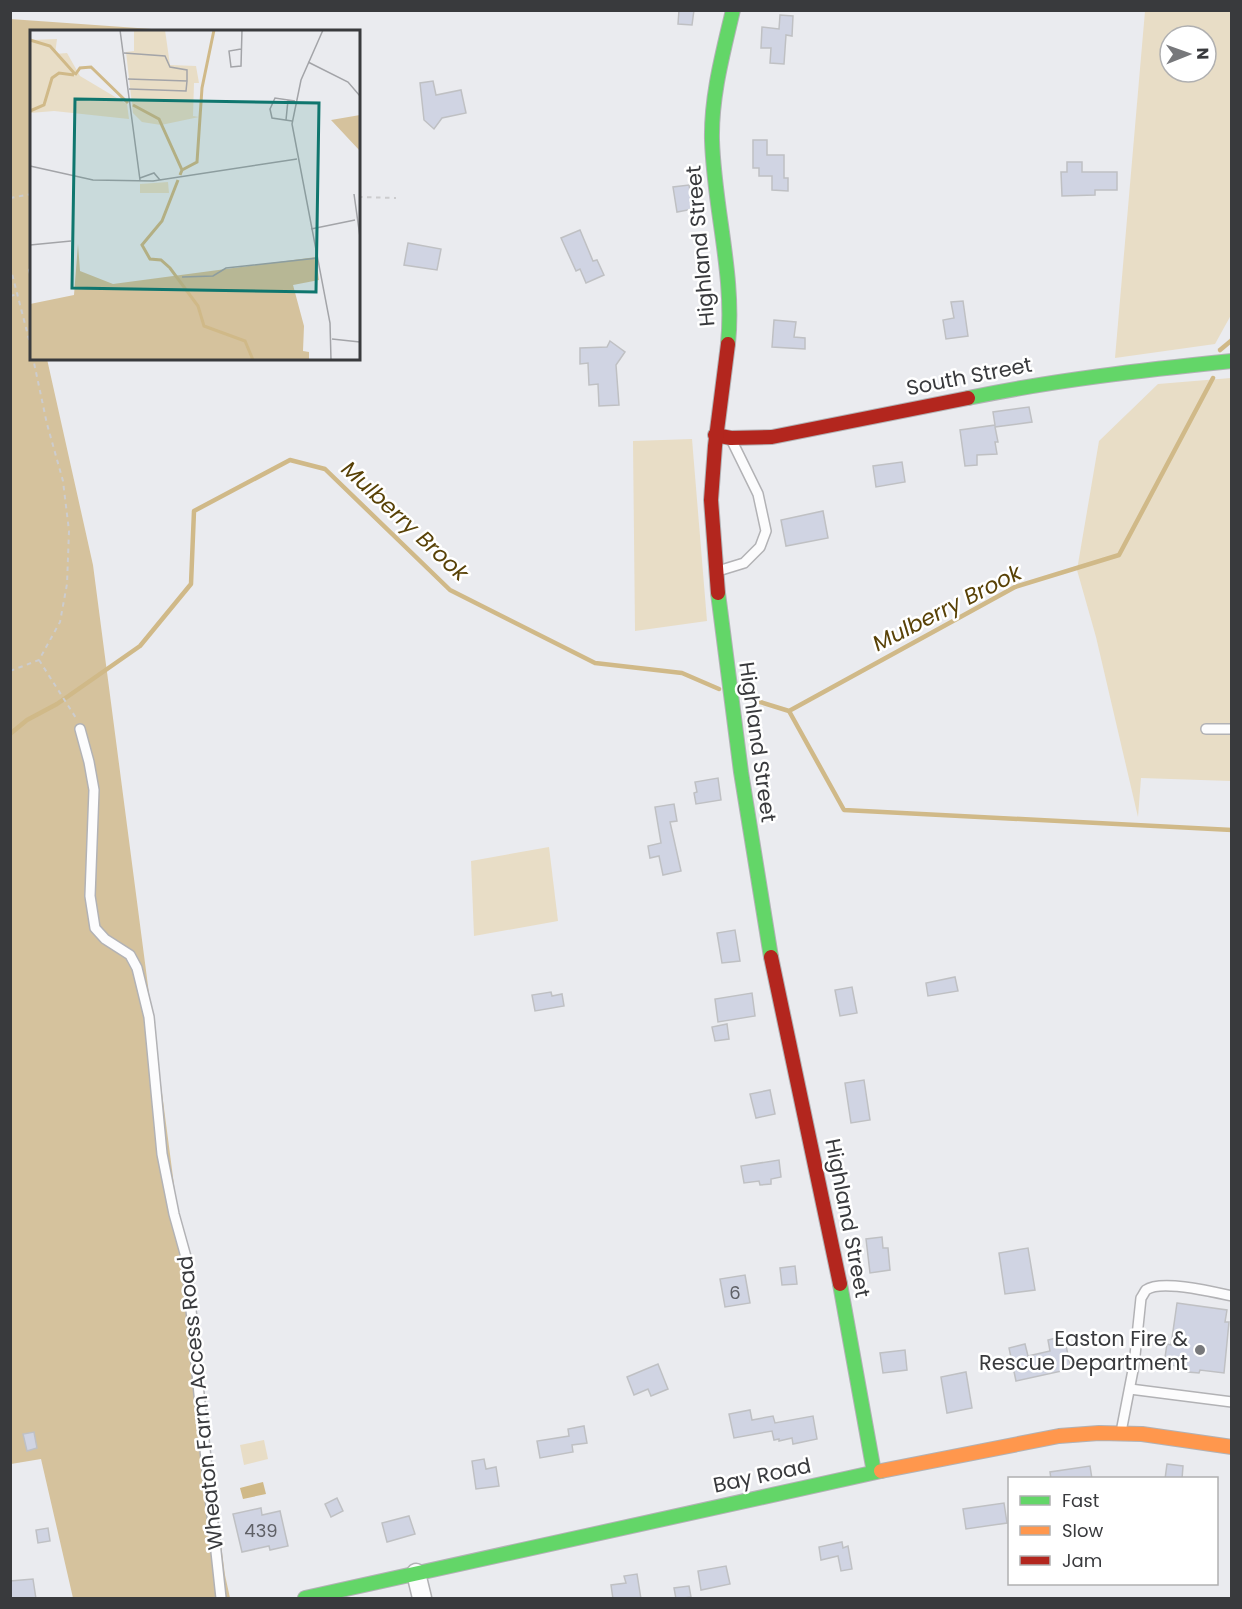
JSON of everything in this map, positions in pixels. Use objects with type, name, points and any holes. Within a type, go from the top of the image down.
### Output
[{"type":"street","name":"Highland Street","points":[[733,10],[720,70],[712,129],[730,307],[727,367],[715,435],[711,499],[716,572],[729,687],[747,812],[775,975],[841,1289],[874,1472]]},
{"type":"street","name":"South Street","points":[[715,435],[731,438],[772,436],[1042,383],[1232,361]]},
{"type":"street","name":"Bay Road","points":[[305,1599],[874,1472],[1059,1436],[1120,1433],[1165,1436],[1232,1448]]},
{"type":"street","points":[[416,1573],[422,1599]]},
{"type":"lane","points":[[716,572],[744,563],[760,547],[766,531],[758,494],[731,438]]},
{"type":"lane","name":"Wheaton Farm Access Road","points":[[80,729],[94,790],[90,897],[95,928],[105,939],[130,955],[136,968],[149,1017],[162,1154],[174,1214],[186,1257],[198,1395],[221,1599]]},
{"type":"lane","points":[[1206,729],[1232,729]]},
{"type":"lane","points":[[1120,1433],[1130,1389],[1141,1298],[1146,1291],[1154,1287],[1175,1286],[1232,1296]]},
{"type":"lane","points":[[1130,1389],[1232,1402]]},
{"type":"path","points":[[10,198],[30,194]]},
{"type":"path","points":[[360,197],[396,198]]},
{"type":"path","points":[[10,266],[30,342]]},
{"type":"path","points":[[10,296],[19,294]]},
{"type":"path","points":[[10,671],[39,660],[60,622],[67,584],[69,531],[63,482],[33,360]]},
{"type":"path","points":[[39,660],[69,706]]},
{"type":"shaded area","points":[[1145,11],[1231,11],[1231,315],[1215,344],[1115,358]]},
{"type":"shaded area","points":[[10,19],[166,30],[30,30],[30,266],[28,270],[30,278],[30,360],[47,360],[93,565],[225,1575],[230,1598],[73,1598],[41,1459],[11,1464]]},
{"type":"shaded area","points":[[1231,378],[1231,781],[1141,778],[1138,817],[1096,637],[1077,570],[1099,441],[1158,384]]},
{"type":"shaded area","points":[[692,439],[707,621],[635,631],[633,441]]},
{"type":"shaded area","points":[[549,847],[558,921],[474,936],[471,861]]},
{"type":"shaded area","points":[[264,1440],[268,1459],[244,1465],[240,1445]]},
{"type":"shaded area","points":[[263,1482],[266,1494],[243,1499],[240,1488]]},
{"type":"building","points":[[679,10],[694,10],[692,25],[678,24]]},
{"type":"building","points":[[780,15],[793,16],[792,36],[786,35],[784,64],[770,63],[771,48],[761,48],[762,27],[779,29]]},
{"type":"building","points":[[433,81],[436,95],[461,90],[466,113],[442,118],[434,129],[424,120],[420,83]]},
{"type":"building","points":[[753,140],[767,140],[767,155],[784,155],[784,178],[788,178],[788,191],[772,190],[772,176],[759,176],[759,168],[753,168]]},
{"type":"building","points":[[1067,162],[1082,162],[1082,172],[1117,172],[1117,190],[1095,190],[1095,195],[1062,196],[1061,172],[1067,172]]},
{"type":"building","points":[[689,185],[693,209],[677,212],[673,187]]},
{"type":"building","points":[[580,230],[593,261],[597,260],[604,275],[586,283],[580,269],[576,271],[561,238]]},
{"type":"building","points":[[408,243],[441,249],[437,270],[404,265]]},
{"type":"building","points":[[963,301],[968,336],[946,339],[943,320],[954,318],[951,302]]},
{"type":"building","points":[[774,320],[796,322],[794,337],[805,338],[805,349],[772,347]]},
{"type":"building","points":[[610,341],[625,352],[616,365],[619,405],[599,406],[598,384],[589,385],[588,363],[580,364],[580,348],[607,347]]},
{"type":"building","points":[[1029,407],[1032,422],[995,427],[998,442],[995,442],[997,454],[977,455],[977,465],[965,466],[960,430],[995,425],[993,412]]},
{"type":"building","points":[[902,462],[905,482],[876,487],[873,466]]},
{"type":"building","points":[[823,511],[828,538],[786,546],[781,520]]},
{"type":"building","points":[[718,778],[721,800],[696,804],[695,782]]},
{"type":"building","points":[[674,804],[677,821],[670,822],[681,871],[663,875],[659,856],[650,858],[648,846],[661,843],[655,807]]},
{"type":"building","points":[[735,930],[740,961],[722,963],[717,933]]},
{"type":"building","points":[[955,977],[958,991],[928,996],[926,983]]},
{"type":"building","points":[[852,987],[857,1013],[840,1016],[835,990]]},
{"type":"building","points":[[551,992],[552,996],[562,994],[564,1006],[535,1011],[532,995]]},
{"type":"building","points":[[752,993],[755,1016],[718,1022],[715,999]]},
{"type":"building","points":[[727,1024],[729,1039],[715,1041],[712,1027]]},
{"type":"building","points":[[864,1080],[870,1120],[851,1123],[845,1083]]},
{"type":"building","points":[[770,1090],[775,1114],[756,1118],[750,1094]]},
{"type":"building","points":[[779,1160],[781,1177],[771,1179],[771,1184],[760,1185],[759,1181],[744,1183],[741,1166]]},
{"type":"building","points":[[882,1237],[883,1248],[888,1248],[890,1270],[870,1273],[866,1239]]},
{"type":"building","points":[[1028,1248],[1035,1290],[1005,1294],[999,1253]]},
{"type":"building","points":[[795,1266],[797,1284],[782,1285],[780,1268]]},
{"type":"building","points":[[745,1275],[750,1303],[725,1307],[720,1279]]},
{"type":"building","points":[[1177,1303],[1227,1310],[1225,1322],[1229,1322],[1224,1373],[1200,1370],[1199,1373],[1188,1372],[1189,1368],[1164,1364],[1167,1344],[1171,1345]]},
{"type":"building","points":[[1064,1336],[1071,1369],[1016,1381],[1009,1348],[1025,1344],[1028,1356],[1050,1351],[1048,1340]]},
{"type":"building","points":[[905,1350],[907,1370],[883,1373],[880,1353]]},
{"type":"building","points":[[658,1364],[668,1389],[651,1396],[648,1389],[634,1395],[627,1377]]},
{"type":"building","points":[[966,1372],[972,1408],[947,1413],[941,1377]]},
{"type":"building","points":[[750,1410],[752,1420],[773,1416],[775,1423],[813,1416],[817,1439],[793,1444],[792,1438],[774,1440],[772,1431],[734,1438],[729,1414]]},
{"type":"building","points":[[584,1426],[587,1443],[572,1445],[573,1452],[540,1458],[537,1441],[569,1436],[568,1429]]},
{"type":"building","points":[[34,1432],[37,1448],[27,1451],[23,1434]]},
{"type":"building","points":[[484,1459],[486,1469],[496,1467],[499,1486],[476,1489],[472,1461]]},
{"type":"building","points":[[1167,1464],[1183,1466],[1182,1477],[1165,1477]]},
{"type":"building","points":[[1090,1466],[1092,1477],[1051,1477],[1050,1472]]},
{"type":"building","points":[[337,1498],[343,1511],[331,1517],[325,1504]]},
{"type":"building","points":[[1004,1503],[1007,1523],[966,1529],[963,1509]]},
{"type":"building","points":[[261,1508],[262,1515],[280,1511],[288,1546],[270,1550],[269,1546],[242,1552],[233,1514]]},
{"type":"building","points":[[409,1516],[415,1534],[387,1542],[382,1523]]},
{"type":"building","points":[[48,1528],[50,1541],[38,1543],[36,1530]]},
{"type":"building","points":[[842,1542],[843,1548],[848,1546],[852,1569],[841,1571],[838,1556],[821,1560],[819,1547]]},
{"type":"building","points":[[726,1566],[730,1584],[701,1590],[698,1571]]},
{"type":"building","points":[[637,1574],[641,1599],[613,1599],[611,1585],[626,1583],[624,1576]]},
{"type":"building","points":[[33,1579],[36,1599],[10,1599],[10,1581]]},
{"type":"building","points":[[689,1586],[691,1597],[676,1599],[674,1588]]},
{"type":"waterway","name":"Mulberry Brook","points":[[1220,350],[1232,340]]},
{"type":"waterway","name":"Mulberry Brook","points":[[744,697],[789,711],[1015,587],[1119,555],[1213,378]]},
{"type":"waterway","name":"Mulberry Brook","points":[[10,734],[27,720],[57,704],[140,646],[191,584],[194,511],[290,460],[325,469],[450,590],[595,663],[682,673],[719,689]]},
{"type":"waterway","points":[[789,711],[844,810],[1232,830]]},
{"type":"traffic: fast","points":[[728,344],[729,293],[716,191],[712,124],[718,75],[733,10]]},
{"type":"traffic: fast","points":[[968,398],[1099,376],[1232,361]]},
{"type":"traffic: fast","points":[[718,593],[741,772],[771,957]]},
{"type":"traffic: fast","points":[[840,1284],[874,1472]]},
{"type":"traffic: fast","points":[[305,1598],[881,1471]]},
{"type":"traffic: slow","points":[[881,1471],[1059,1436],[1099,1433],[1142,1434],[1232,1447]]},
{"type":"traffic: jam","points":[[718,593],[711,500],[715,446],[728,344]]},
{"type":"traffic: jam","points":[[715,435],[731,438],[772,437],[968,398]]},
{"type":"traffic: jam","points":[[771,957],[840,1284]]},
{"type":"place","name":"Easton Fire & Rescue Department","points":[[1200,1350]]}]
